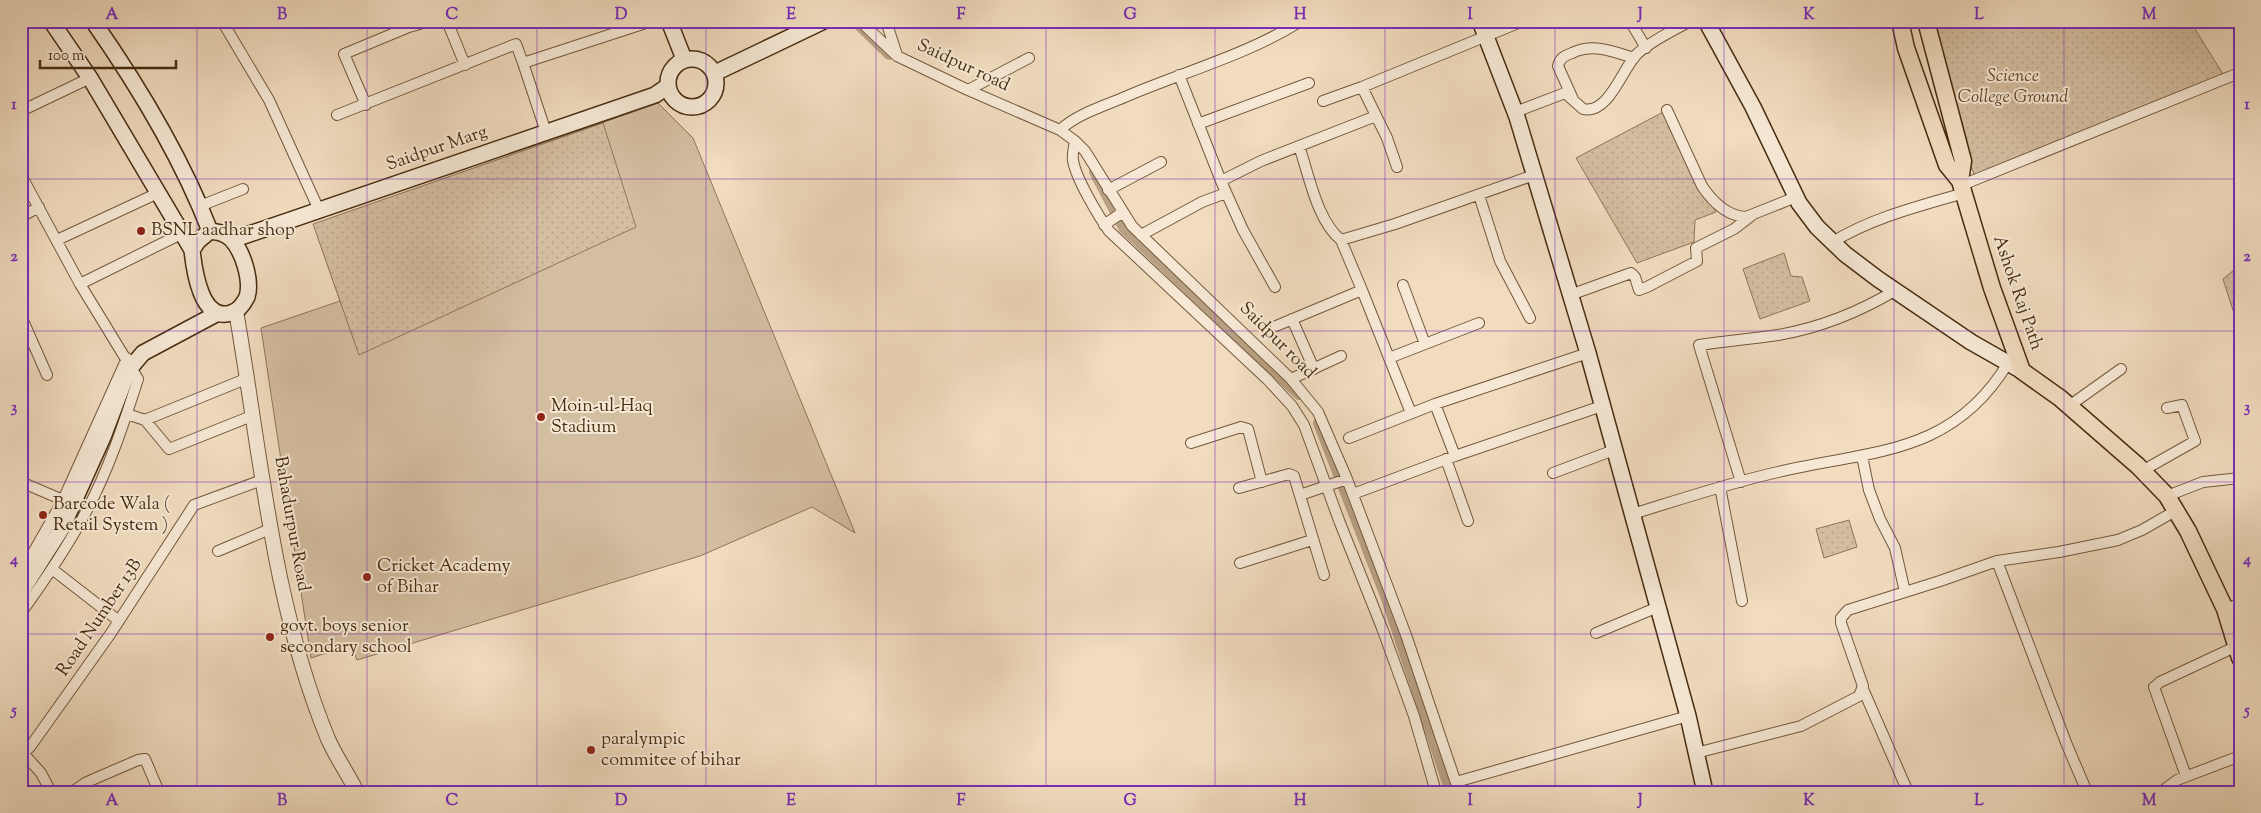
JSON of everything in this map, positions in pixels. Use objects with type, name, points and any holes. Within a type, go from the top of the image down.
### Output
[{"type":"main road","points":[[51,21],[90,78],[192,250],[195,274],[203,299],[218,313],[226,315],[236,311],[247,297],[248,284],[239,250],[232,240],[219,232],[210,231],[198,241],[192,250]]},
{"type":"main road","points":[[93,21],[174,149],[210,231]]},
{"type":"main road","points":[[669,21],[684,59]]},
{"type":"main road","points":[[715,73],[824,21]]},
{"type":"main road","points":[[1480,21],[1515,112],[1588,353],[1688,716],[1705,792]]},
{"type":"main road","points":[[1706,21],[1753,108],[1806,215],[1831,243],[1864,269],[1971,342],[2015,367]]},
{"type":"main road","name":"Ashok Raj Path","points":[[1900,21],[1906,48],[1947,165],[1962,186],[2015,367],[2042,384],[2069,406],[2142,470],[2167,496],[2233,607],[2238,652]]},
{"type":"main road","points":[[1926,21],[1963,161],[1962,186]]},
{"type":"main road","points":[[696,58],[707,63],[715,73],[717,86],[711,98],[700,106],[687,107],[670,92],[670,71],[684,59],[696,58]]},
{"type":"main road","name":"Saidpur Marg","points":[[232,240],[655,95],[670,92]]},
{"type":"main road","points":[[197,324],[203,299]]},
{"type":"main road","points":[[21,592],[28,572],[62,528],[74,504],[103,436],[129,365],[144,353],[218,313]]},
{"type":"street","points":[[222,21],[269,100],[318,210]]},
{"type":"street","points":[[366,105],[344,54],[408,24],[430,21]]},
{"type":"street","points":[[448,21],[465,65]]},
{"type":"street","points":[[523,63],[652,21]]},
{"type":"street","name":"Saidpur road","points":[[860,21],[897,56],[968,90],[1060,130],[1075,141],[1085,151],[1121,214],[1292,379],[1300,401],[1324,422],[1406,635],[1458,787]]},
{"type":"street","points":[[886,21],[897,56]]},
{"type":"street","points":[[1060,130],[1072,121],[1178,75],[1216,62],[1288,30],[1301,21]]},
{"type":"street","points":[[1323,100],[1362,87],[1523,21]]},
{"type":"street","points":[[1630,21],[1646,48]]},
{"type":"street","points":[[1515,112],[1560,93],[1565,93],[1583,109],[1587,110],[1603,102],[1614,92],[1634,58],[1646,48],[1690,21]]},
{"type":"street","points":[[337,115],[516,44],[546,132]]},
{"type":"street","points":[[1573,99],[1558,66],[1563,57],[1580,49],[1591,47],[1601,48],[1634,58]]},
{"type":"street","points":[[968,90],[1030,58]]},
{"type":"street","points":[[1178,75],[1226,193],[1243,230],[1275,287]]},
{"type":"street","points":[[1831,243],[1856,228],[2238,75]]},
{"type":"street","points":[[21,111],[90,78]]},
{"type":"street","points":[[1198,124],[1310,83]]},
{"type":"street","points":[[1362,87],[1387,138],[1397,167]]},
{"type":"street","points":[[1667,110],[1708,195],[1739,217],[1751,216]]},
{"type":"street","points":[[1221,181],[1261,161],[1376,116]]},
{"type":"street","points":[[1075,141],[1073,162],[1107,223],[1267,379],[1300,401],[1308,435],[1330,486],[1414,716],[1436,792]]},
{"type":"street","points":[[1299,146],[1322,213],[1333,234],[1341,240],[1410,413]]},
{"type":"street","points":[[1108,190],[1161,162]]},
{"type":"street","points":[[21,175],[80,284],[138,379],[127,414],[88,509],[52,569],[21,613]]},
{"type":"street","points":[[1341,240],[1396,224],[1534,175]]},
{"type":"street","points":[[200,206],[243,189]]},
{"type":"street","points":[[57,240],[158,193]]},
{"type":"street","points":[[1141,235],[1202,202],[1226,193]]},
{"type":"street","points":[[1479,195],[1500,261],[1530,318]]},
{"type":"street","points":[[1570,295],[1630,273],[1635,277],[1639,290],[1647,287],[1697,261],[1696,248],[1734,229],[1751,216],[1796,197]]},
{"type":"street","points":[[21,217],[39,207]]},
{"type":"street","points":[[1107,223],[1121,214]]},
{"type":"street","points":[[80,284],[182,234]]},
{"type":"street","points":[[1403,285],[1425,344]]},
{"type":"street","points":[[1276,326],[1362,290]]},
{"type":"street","points":[[1741,482],[1699,345],[1778,335],[1810,328],[1862,307],[1896,290]]},
{"type":"street","name":"Bahadurpur Road","points":[[236,311],[254,414],[270,529],[301,661],[329,740],[353,791]]},
{"type":"street","points":[[21,316],[47,375]]},
{"type":"street","points":[[1292,320],[1314,369]]},
{"type":"street","points":[[1389,358],[1479,323]]},
{"type":"street","points":[[1349,438],[1435,404],[1588,353]]},
{"type":"street","points":[[1292,379],[1341,356]]},
{"type":"street","points":[[28,572],[129,365]]},
{"type":"street","points":[[1632,514],[1720,487],[1790,469],[1862,456],[1911,444],[1955,423],[2015,367]]},
{"type":"street","points":[[2069,406],[2121,369]]},
{"type":"street","points":[[145,420],[248,378]]},
{"type":"street","points":[[1435,404],[1468,521]]},
{"type":"street","points":[[2142,470],[2157,464],[2195,440],[2182,405],[2167,408]]},
{"type":"street","points":[[1353,494],[1450,457],[1602,406]]},
{"type":"street","points":[[127,414],[145,420],[169,449],[254,414]]},
{"type":"street","points":[[1191,443],[1241,427],[1248,428],[1262,482]]},
{"type":"street","points":[[1553,473],[1614,450]]},
{"type":"street","points":[[1862,456],[1869,490],[1898,556],[1905,592]]},
{"type":"street","points":[[1239,488],[1292,474],[1296,480],[1312,540],[1324,575]]},
{"type":"street","points":[[2167,496],[2203,482],[2240,478]]},
{"type":"street","name":"Road Number 13B","points":[[22,754],[119,621],[194,505],[262,480]]},
{"type":"street","points":[[1300,495],[1345,480]]},
{"type":"street","points":[[21,482],[63,500]]},
{"type":"street","points":[[1720,487],[1742,601]]},
{"type":"street","points":[[1908,792],[1863,690],[1842,629],[1841,618],[1848,610],[1940,582],[1997,561],[2106,543],[2142,530],[2177,510]]},
{"type":"street","points":[[218,551],[270,529]]},
{"type":"street","points":[[1240,563],[1312,540]]},
{"type":"street","points":[[1997,561],[2066,745],[2087,792]]},
{"type":"street","points":[[52,569],[119,621]]},
{"type":"street","points":[[1596,633],[1658,607]]},
{"type":"street","points":[[2186,776],[2154,688],[2160,682],[2238,652]]},
{"type":"street","points":[[1696,752],[1802,726],[1854,699],[1863,690]]},
{"type":"street","points":[[1458,787],[1688,716]]},
{"type":"street","points":[[22,754],[41,773],[50,792]]},
{"type":"street","points":[[2160,791],[2186,776],[2240,756]]},
{"type":"street","points":[[72,792],[87,782],[129,764],[146,759],[159,792]]},
{"type":"green space","name":"Science College Ground","points":[[1926,21],[2190,21],[2223,74],[2010,160],[1975,177],[1952,115]]},
{"type":"green space","name":"Moin-ul-Haq Stadium","points":[[658,103],[693,138],[855,533],[812,507],[700,556],[357,660],[351,645],[311,658],[261,328],[340,301],[314,225]]},
{"type":"green space","points":[[1667,110],[1716,212],[1695,220],[1694,242],[1637,263],[1576,158]]},
{"type":"green space","points":[[603,123],[636,227],[359,355],[313,224]]},
{"type":"green space","points":[[1784,253],[1791,276],[1802,277],[1810,301],[1760,319],[1743,269]]},
{"type":"green space","points":[[2240,265],[2240,332],[2223,279]]},
{"type":"green space","points":[[1849,520],[1857,547],[1824,558],[1816,529]]},
{"type":"waterway","points":[[854,21],[889,55]]},
{"type":"waterway","points":[[1094,172],[1123,228],[1299,395]]},
{"type":"waterway","points":[[1318,423],[1385,596],[1450,792]]},
{"type":"place","name":"BSNL aadhar shop","points":[[141,231]]},
{"type":"place","name":"Moin-ul-Haq Stadium","points":[[541,417]]},
{"type":"place","name":"Barcode Wala ( Retail System )","points":[[43,515]]},
{"type":"place","name":"Cricket Academy of Bihar","points":[[367,577]]},
{"type":"place","name":"govt. boys senior secondary school","points":[[270,637]]},
{"type":"place","name":"paralympic commitee of bihar","points":[[591,750]]}]
